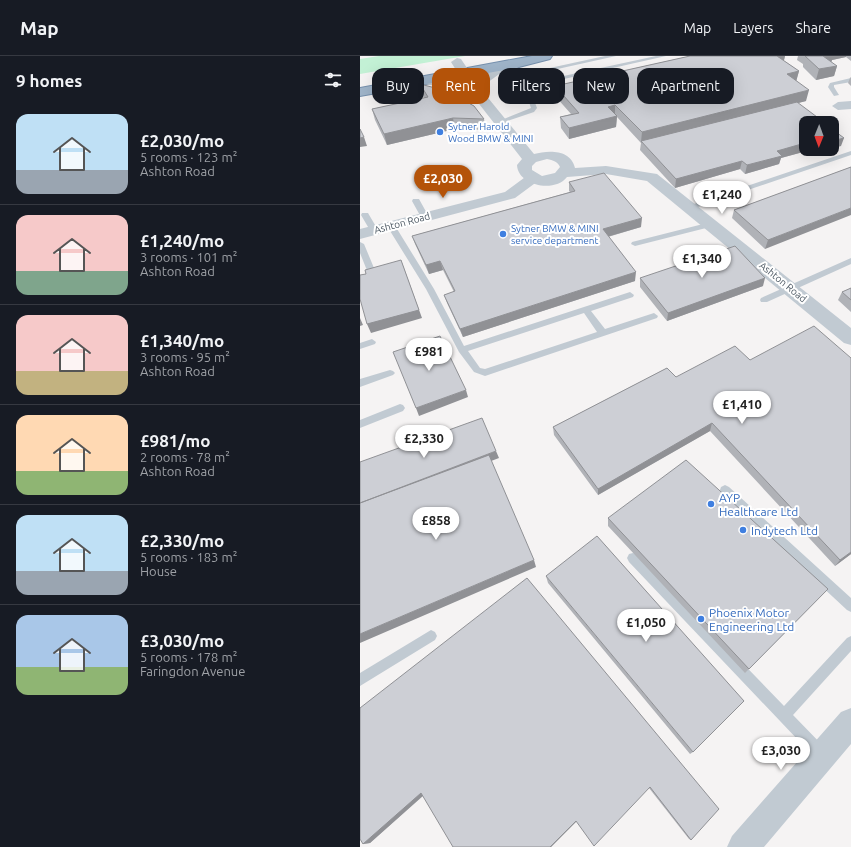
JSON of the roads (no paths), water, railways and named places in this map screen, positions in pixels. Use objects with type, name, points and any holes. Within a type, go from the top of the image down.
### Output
[{"type":"highway","points":[[424,80],[494,56]]},
{"type":"highway","points":[[360,81],[460,67],[515,64],[546,56]]},
{"type":"highway","points":[[360,92],[372,90]]},
{"type":"street","points":[[490,75],[498,69],[515,64]]},
{"type":"street","points":[[424,80],[432,81]]},
{"type":"street","points":[[837,101],[851,105]]},
{"type":"street","points":[[486,104],[530,159]]},
{"type":"street","points":[[532,178],[525,174],[523,170],[524,165],[530,159],[547,155],[561,158],[566,162],[568,167],[565,174]]},
{"type":"street","name":"Ashton Road","points":[[360,234],[510,195],[532,178],[548,180],[556,179],[565,174],[606,170],[652,177],[851,338]]},
{"type":"street","points":[[743,847],[851,722]]},
{"type":"lane","points":[[557,68],[613,56]]},
{"type":"lane","points":[[565,78],[663,56]]},
{"type":"lane","points":[[626,64],[631,69]]},
{"type":"lane","points":[[837,101],[831,87],[832,84],[851,80]]},
{"type":"lane","points":[[499,122],[532,111],[534,108],[533,104]]},
{"type":"lane","points":[[689,207],[850,153]]},
{"type":"lane","points":[[416,201],[425,217]]},
{"type":"lane","points":[[366,215],[374,230]]},
{"type":"lane","points":[[635,244],[711,224]]},
{"type":"lane","points":[[391,226],[430,289],[462,350],[477,370],[486,373],[654,316]]},
{"type":"lane","points":[[360,244],[370,268]]},
{"type":"lane","points":[[764,300],[851,261]]},
{"type":"lane","points":[[462,350],[630,295]]},
{"type":"lane","points":[[586,310],[603,333]]},
{"type":"lane","points":[[360,346],[372,342]]},
{"type":"lane","points":[[360,383],[390,373]]},
{"type":"lane","points":[[360,424],[400,408]]},
{"type":"lane","points":[[725,490],[851,606]]},
{"type":"lane","points":[[633,558],[823,756]]},
{"type":"lane","points":[[360,680],[431,636]]},
{"type":"lane","points":[[784,715],[851,642]]},
{"type":"place","name":"Sytner Harold Wood BMW & MINI","points":[[440,132]]},
{"type":"place","name":"Sytner BMW & MINI service department","points":[[503,234]]},
{"type":"place","name":"AYP Healthcare Ltd","points":[[711,504]]},
{"type":"place","name":"Indytech Ltd","points":[[743,530]]},
{"type":"place","name":"Phoenix Motor Engineering Ltd","points":[[701,619]]}]
